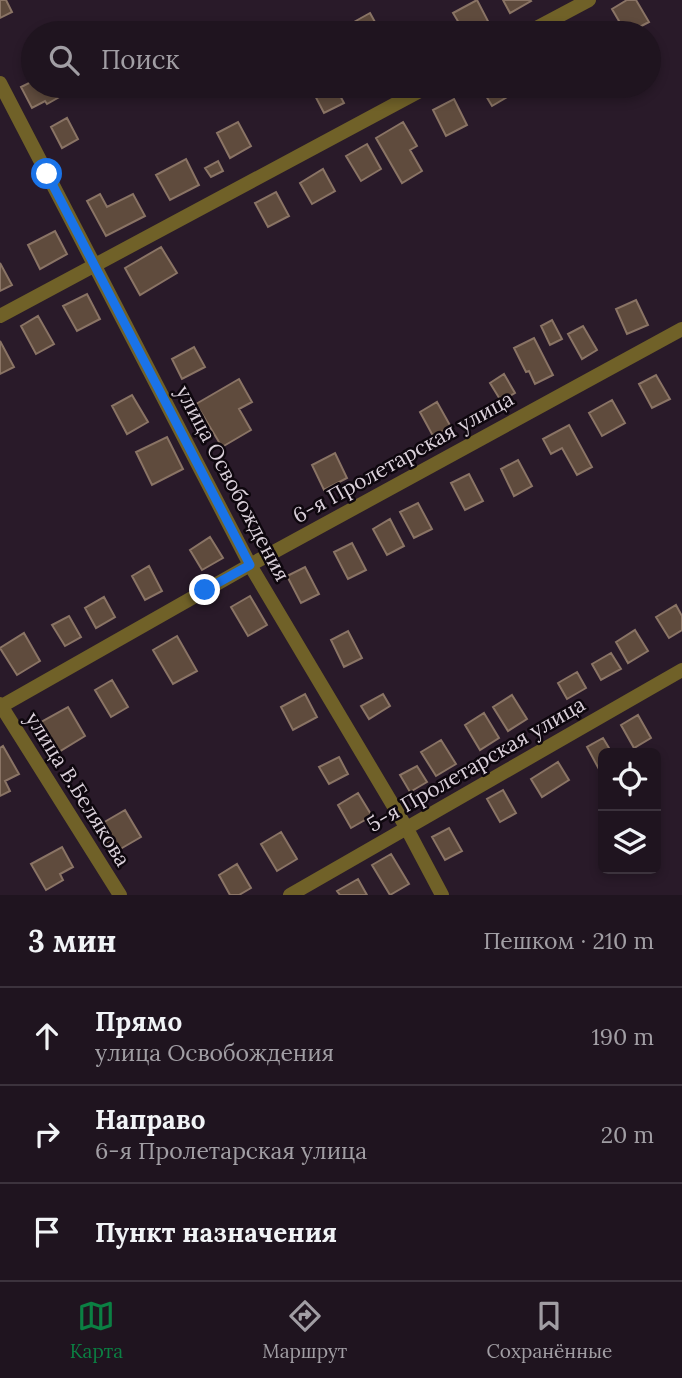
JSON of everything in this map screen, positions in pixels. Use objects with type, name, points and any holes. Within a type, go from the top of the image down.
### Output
[{"type":"street","points":[[550,21],[589,0]]},
{"type":"street","name":"улица Освобождения","points":[[0,83],[250,565],[406,827],[442,895]]},
{"type":"street","points":[[0,316],[407,98]]},
{"type":"street","name":"6-я Пролетарская улица","points":[[0,706],[250,565],[682,329]]},
{"type":"street","name":"5-я Пролетарская улица","points":[[290,895],[682,670]]},
{"type":"street","name":"улица В.Белякова","points":[[0,706],[120,895]]},
{"type":"building","points":[[0,0],[6,0],[12,12],[0,18]]},
{"type":"building","points":[[477,0],[488,21],[458,21],[453,13]]},
{"type":"building","points":[[503,0],[530,0],[531,1],[510,13]]},
{"type":"building","points":[[627,0],[636,0],[648,21],[619,21],[612,9]]},
{"type":"building","points":[[370,13],[374,21],[356,21]]},
{"type":"building","points":[[27,98],[58,98],[47,104],[45,101],[32,108]]},
{"type":"building","points":[[316,98],[341,98],[344,103],[324,113]]},
{"type":"building","points":[[487,98],[506,98],[492,106]]},
{"type":"building","points":[[454,99],[467,125],[446,136],[433,110]]},
{"type":"building","points":[[67,118],[78,139],[62,148],[51,127]]},
{"type":"building","points":[[238,122],[251,146],[230,158],[217,133]]},
{"type":"building","points":[[403,122],[417,146],[410,150],[422,171],[402,183],[376,138]]},
{"type":"building","points":[[367,144],[381,169],[361,181],[346,156]]},
{"type":"building","points":[[186,159],[199,185],[170,200],[156,175]]},
{"type":"building","points":[[218,161],[223,171],[211,177],[205,168]]},
{"type":"building","points":[[323,169],[335,191],[312,204],[300,183]]},
{"type":"building","points":[[276,192],[289,216],[268,227],[255,203]]},
{"type":"building","points":[[100,194],[107,207],[133,194],[145,216],[106,236],[87,201]]},
{"type":"building","points":[[55,231],[67,254],[40,269],[28,245]]},
{"type":"building","points":[[161,247],[177,273],[140,295],[125,268]]},
{"type":"building","points":[[0,263],[12,285],[0,291]]},
{"type":"building","points":[[87,294],[100,319],[77,331],[63,306]]},
{"type":"building","points":[[636,300],[648,325],[627,334],[616,309]]},
{"type":"building","points":[[38,316],[54,344],[36,354],[21,326]]},
{"type":"building","points":[[552,320],[562,339],[550,345],[541,326]]},
{"type":"building","points":[[583,326],[597,350],[582,359],[568,334]]},
{"type":"building","points":[[534,338],[553,375],[535,384],[514,348]]},
{"type":"building","points":[[0,341],[14,367],[0,374]]},
{"type":"building","points":[[194,347],[205,367],[182,379],[172,359]]},
{"type":"building","points":[[504,374],[515,393],[501,401],[490,383]]},
{"type":"building","points":[[656,375],[670,399],[652,408],[639,384]]},
{"type":"building","points":[[239,379],[252,402],[239,409],[251,430],[222,447],[196,404]]},
{"type":"building","points":[[132,395],[148,422],[127,434],[112,406]]},
{"type":"building","points":[[612,400],[625,423],[602,436],[589,413]]},
{"type":"building","points":[[437,402],[451,427],[433,436],[420,412]]},
{"type":"building","points":[[569,425],[592,467],[577,475],[562,448],[551,454],[543,439]]},
{"type":"building","points":[[167,437],[183,469],[152,485],[136,452]]},
{"type":"building","points":[[335,453],[347,478],[324,490],[312,465]]},
{"type":"building","points":[[518,460],[532,486],[514,496],[501,469]]},
{"type":"building","points":[[469,474],[483,501],[465,510],[451,483]]},
{"type":"building","points":[[418,503],[432,529],[414,538],[400,512]]},
{"type":"building","points":[[390,519],[404,546],[387,555],[373,529]]},
{"type":"building","points":[[210,537],[223,558],[202,570],[190,550]]},
{"type":"building","points":[[352,543],[366,570],[348,579],[334,552]]},
{"type":"building","points":[[149,566],[162,591],[145,600],[132,576]]},
{"type":"building","points":[[305,567],[319,594],[301,603],[287,576]]},
{"type":"building","points":[[250,596],[267,625],[248,636],[231,607]]},
{"type":"building","points":[[104,597],[115,617],[96,628],[85,608]]},
{"type":"building","points":[[676,605],[682,616],[682,630],[669,638],[656,617]]},
{"type":"building","points":[[69,616],[81,637],[65,646],[52,625]]},
{"type":"building","points":[[635,630],[648,651],[628,663],[616,642]]},
{"type":"building","points":[[348,631],[362,658],[344,667],[331,640]]},
{"type":"building","points":[[24,633],[40,661],[17,675],[0,648]]},
{"type":"building","points":[[177,636],[197,671],[173,684],[153,650]]},
{"type":"building","points":[[611,653],[621,669],[601,680],[592,664]]},
{"type":"building","points":[[577,672],[586,688],[567,699],[558,683]]},
{"type":"building","points":[[112,680],[128,707],[111,717],[95,690]]},
{"type":"building","points":[[305,694],[317,717],[293,730],[281,707]]},
{"type":"building","points":[[383,694],[390,706],[369,719],[361,706]]},
{"type":"building","points":[[512,695],[527,719],[508,731],[493,707]]},
{"type":"building","points":[[68,707],[85,736],[57,753],[39,723]]},
{"type":"building","points":[[484,713],[499,738],[480,750],[465,725]]},
{"type":"building","points":[[638,715],[651,738],[634,748],[621,725]]},
{"type":"building","points":[[603,738],[609,748],[598,748],[598,767],[587,747]]},
{"type":"building","points":[[441,740],[456,764],[436,776],[421,752]]},
{"type":"building","points":[[3,746],[19,774],[5,781],[10,791],[0,796],[0,748]]},
{"type":"building","points":[[339,757],[348,774],[329,784],[319,767]]},
{"type":"building","points":[[558,762],[569,780],[542,797],[531,779]]},
{"type":"building","points":[[417,766],[427,782],[410,792],[400,775]]},
{"type":"building","points":[[503,790],[516,813],[500,822],[487,799]]},
{"type":"building","points":[[358,793],[372,816],[351,828],[338,805]]},
{"type":"building","points":[[125,810],[141,837],[110,855],[94,828]]},
{"type":"building","points":[[449,828],[462,851],[445,860],[432,837]]},
{"type":"building","points":[[281,832],[297,859],[277,871],[261,844]]},
{"type":"building","points":[[62,847],[73,867],[60,874],[63,880],[46,890],[31,864]]},
{"type":"building","points":[[391,854],[409,884],[390,895],[372,865]]},
{"type":"building","points":[[237,864],[251,888],[239,895],[230,895],[219,875]]},
{"type":"building","points":[[358,879],[367,895],[340,895],[337,891]]},
{"type":"route","points":[[47,174],[250,565],[205,590]]}]
